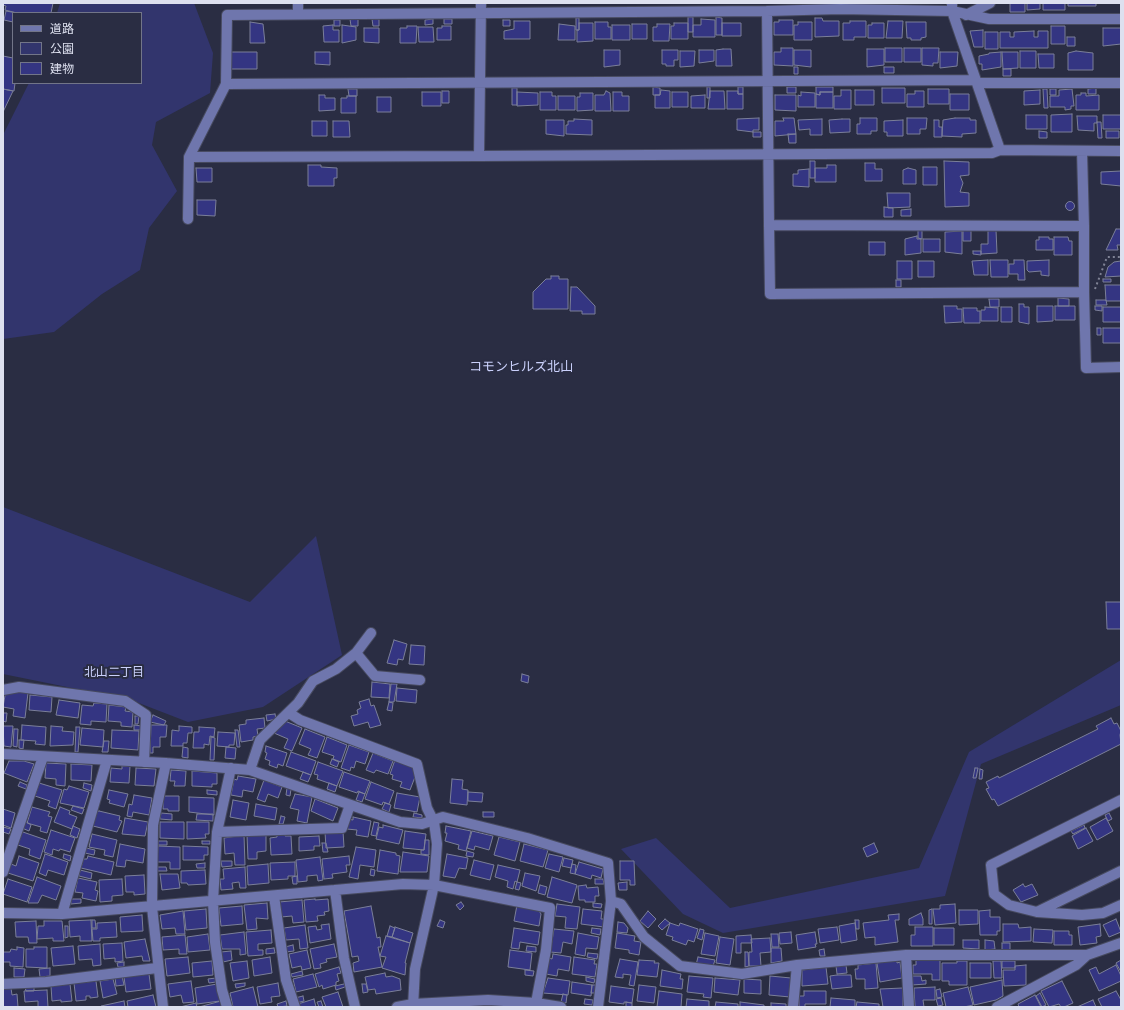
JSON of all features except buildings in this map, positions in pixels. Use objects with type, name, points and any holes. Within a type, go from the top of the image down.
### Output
[{"type":"street","points":[[298,3],[298,14]]},
{"type":"street","points":[[966,14],[990,3]]},
{"type":"street","points":[[188,219],[189,157],[226,84],[227,15],[481,8],[767,11],[840,6],[952,7],[966,14],[989,19],[1121,19]]},
{"type":"street","points":[[952,7],[1000,150]]},
{"type":"street","points":[[480,156],[481,8]]},
{"type":"street","points":[[767,11],[770,294],[1084,292]]},
{"type":"street","points":[[226,84],[768,81],[1121,83]]},
{"type":"street","points":[[189,157],[768,155],[992,153],[1000,150],[1121,151]]},
{"type":"street","points":[[1082,151],[1086,368],[1121,367]]},
{"type":"street","points":[[769,224],[1084,226]]},
{"type":"street","points":[[250,770],[260,740],[289,713],[313,681],[336,669],[356,653],[371,633]]},
{"type":"street","points":[[356,653],[375,676],[420,680]]},
{"type":"street","points":[[3,690],[19,687],[125,701],[146,715],[144,762]]},
{"type":"street","points":[[289,713],[300,720],[417,764],[428,808],[434,822],[437,844],[434,885],[415,969],[413,1005]]},
{"type":"street","points":[[3,754],[166,762],[250,770],[400,822],[422,824],[434,822],[443,817],[527,838],[608,863],[611,901],[598,1007]]},
{"type":"street","points":[[3,872],[43,756]]},
{"type":"street","points":[[62,914],[107,760]]},
{"type":"street","points":[[163,1007],[157,968],[152,907],[153,825],[166,762]]},
{"type":"street","points":[[227,1007],[222,990],[216,949],[213,902],[217,832],[231,768]]},
{"type":"street","points":[[1121,800],[991,865],[994,894],[1009,905],[1037,912],[1082,915],[1103,913],[1121,905]]},
{"type":"street","points":[[217,832],[342,828],[350,805]]},
{"type":"street","points":[[1037,912],[1121,871]]},
{"type":"street","points":[[3,913],[62,914],[213,902],[403,884],[434,885],[550,908],[546,950],[536,1003]]},
{"type":"street","points":[[335,890],[344,958],[355,1007]]},
{"type":"street","points":[[274,896],[286,980],[295,1007]]},
{"type":"street","points":[[611,901],[621,904],[644,937],[680,966],[742,974],[797,965],[906,955],[1087,955],[1121,943]]},
{"type":"street","points":[[906,955],[909,1007]]},
{"type":"street","points":[[997,1007],[1076,965],[1087,955]]},
{"type":"street","points":[[793,1007],[797,965]]},
{"type":"street","points":[[3,984],[46,982],[157,968]]},
{"type":"street","points":[[397,1007],[488,1000],[536,1003],[561,1007]]},
{"type":"path","points":[[1084,292],[1094,292],[1107,257],[1121,257]]},
{"type":"green space","points":[[60,3],[194,3],[213,53],[210,93],[156,122],[152,145],[177,191],[149,228],[140,270],[102,294],[54,332],[3,339],[3,135],[28,84],[142,84],[142,12],[57,12]]},
{"type":"green space","points":[[3,507],[250,602],[316,536],[342,655],[263,707],[188,722],[131,700],[3,674]]},
{"type":"green space","points":[[1121,660],[1121,705],[981,764],[945,896],[723,933],[683,914],[621,849],[656,838],[730,908],[919,868],[969,752]]},
{"type":"district","name":"コモンヒルズ北山","points":[[521,367]]},
{"type":"district","name":"北山二丁目","points":[[114,673]]}]
